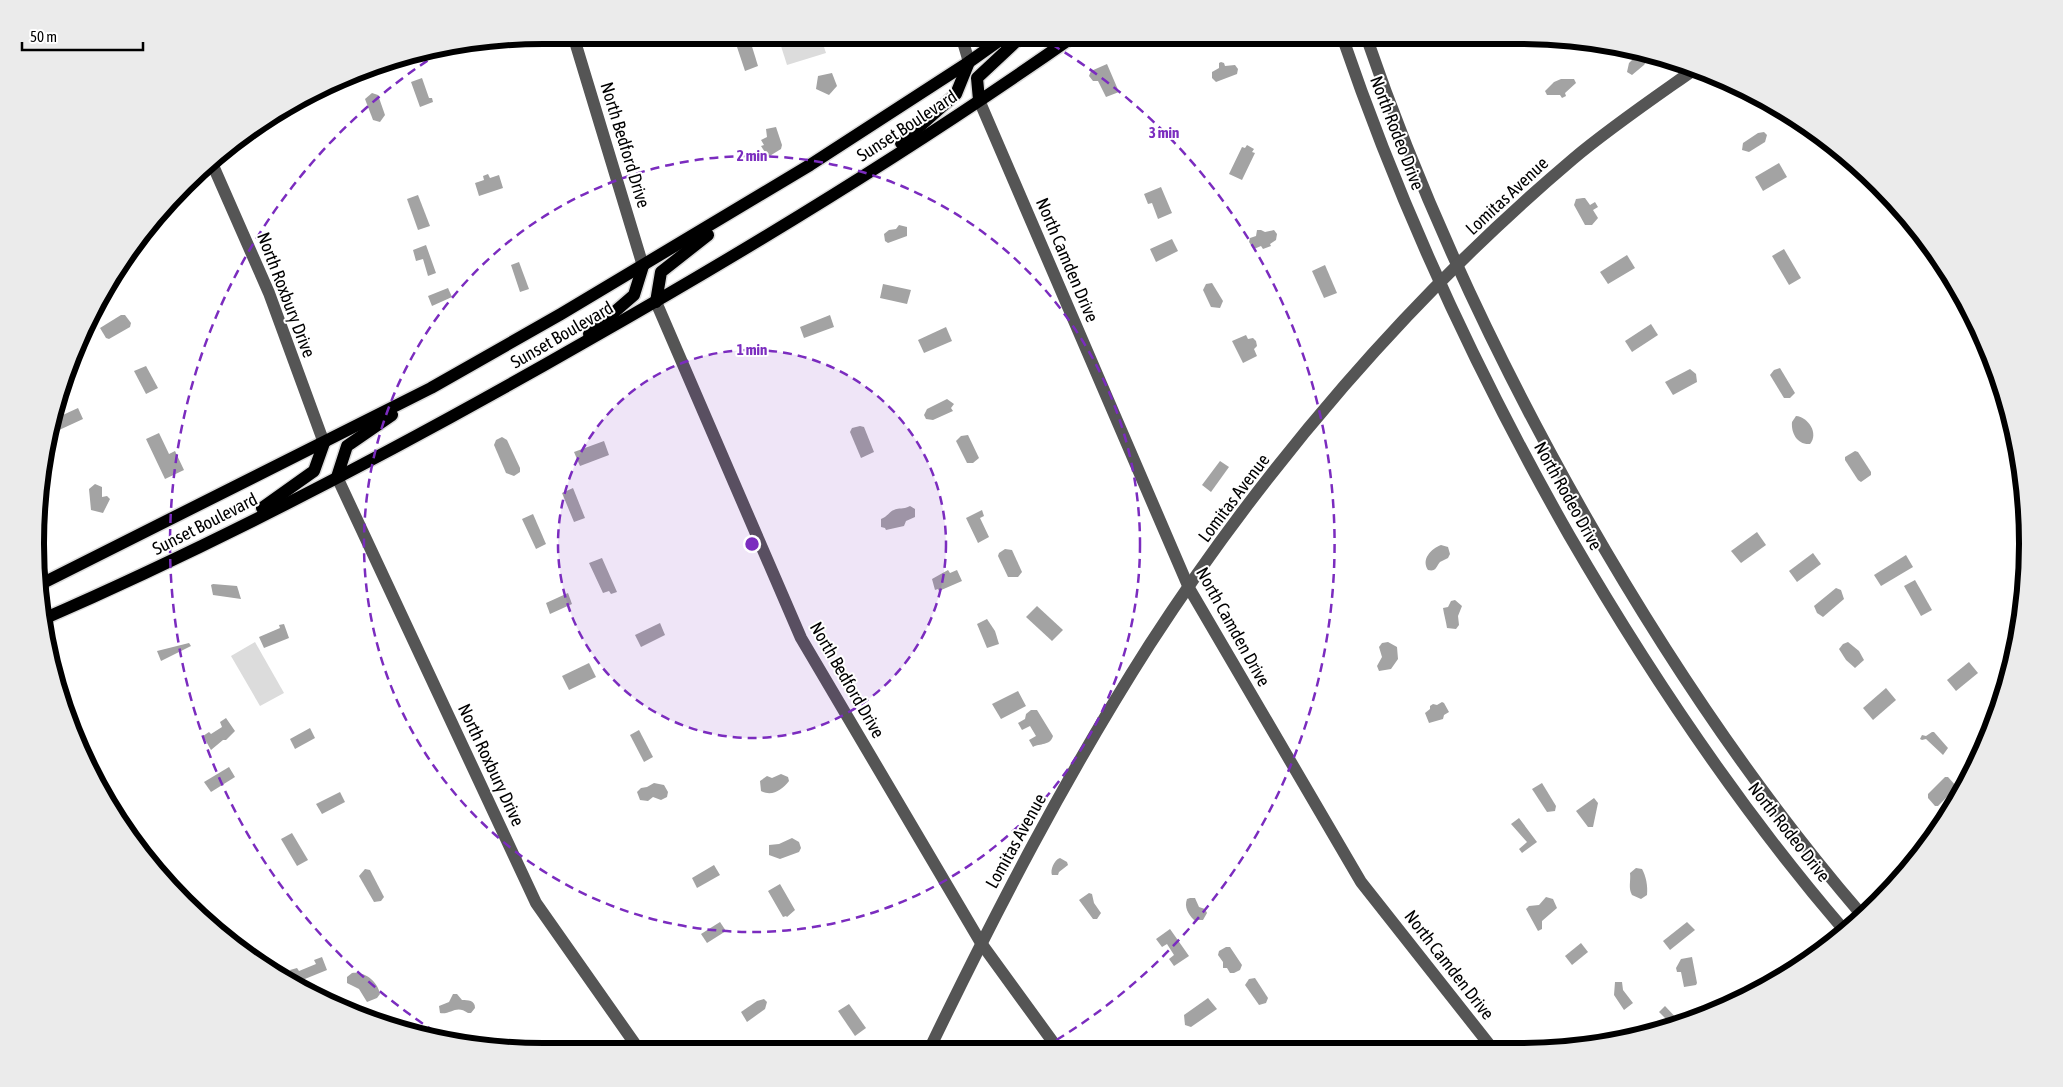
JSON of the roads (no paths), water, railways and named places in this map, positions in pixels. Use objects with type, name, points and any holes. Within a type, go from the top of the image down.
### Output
[{"type":"main road","name":"Sunset Boulevard","points":[[45,581],[324,443],[433,386],[643,266],[746,204],[995,44]]},
{"type":"main road","points":[[979,100],[978,78],[1014,44]]},
{"type":"main road","name":"Sunset Boulevard","points":[[49,616],[159,567],[338,478],[564,354],[656,302],[872,170],[1062,44]]},
{"type":"main road","points":[[872,170],[956,94],[969,62]]},
{"type":"main road","points":[[656,302],[661,272],[746,204]]},
{"type":"main road","points":[[564,354],[634,295],[643,266]]},
{"type":"main road","points":[[338,478],[347,446],[433,386]]},
{"type":"main road","points":[[229,531],[314,471],[324,443]]},
{"type":"street","name":"North Bedford Drive","points":[[576,44],[643,266]]},
{"type":"street","points":[[963,44],[969,62]]},
{"type":"street","name":"North Rodeo Drive","points":[[1345,44],[1378,135],[1440,284],[1508,424],[1586,562],[1663,689],[1743,802],[1841,926]]},
{"type":"street","name":"North Rodeo Drive","points":[[1369,44],[1399,126],[1458,266],[1529,413],[1591,526],[1678,669],[1756,781],[1858,911]]},
{"type":"street","name":"Lomitas Avenue","points":[[932,1043],[1011,885],[1080,761],[1150,645],[1264,484],[1380,346],[1458,266],[1574,158],[1620,122],[1689,73]]},
{"type":"street","name":"North Camden Drive","points":[[979,100],[1189,588],[1361,882],[1488,1043]]},
{"type":"street","name":"North Roxbury Drive","points":[[214,168],[268,293],[324,443]]},
{"type":"street","name":"North Bedford Drive","points":[[656,302],[801,638],[981,943],[1054,1043]]},
{"type":"street","name":"North Roxbury Drive","points":[[338,478],[536,904],[635,1043]]}]
